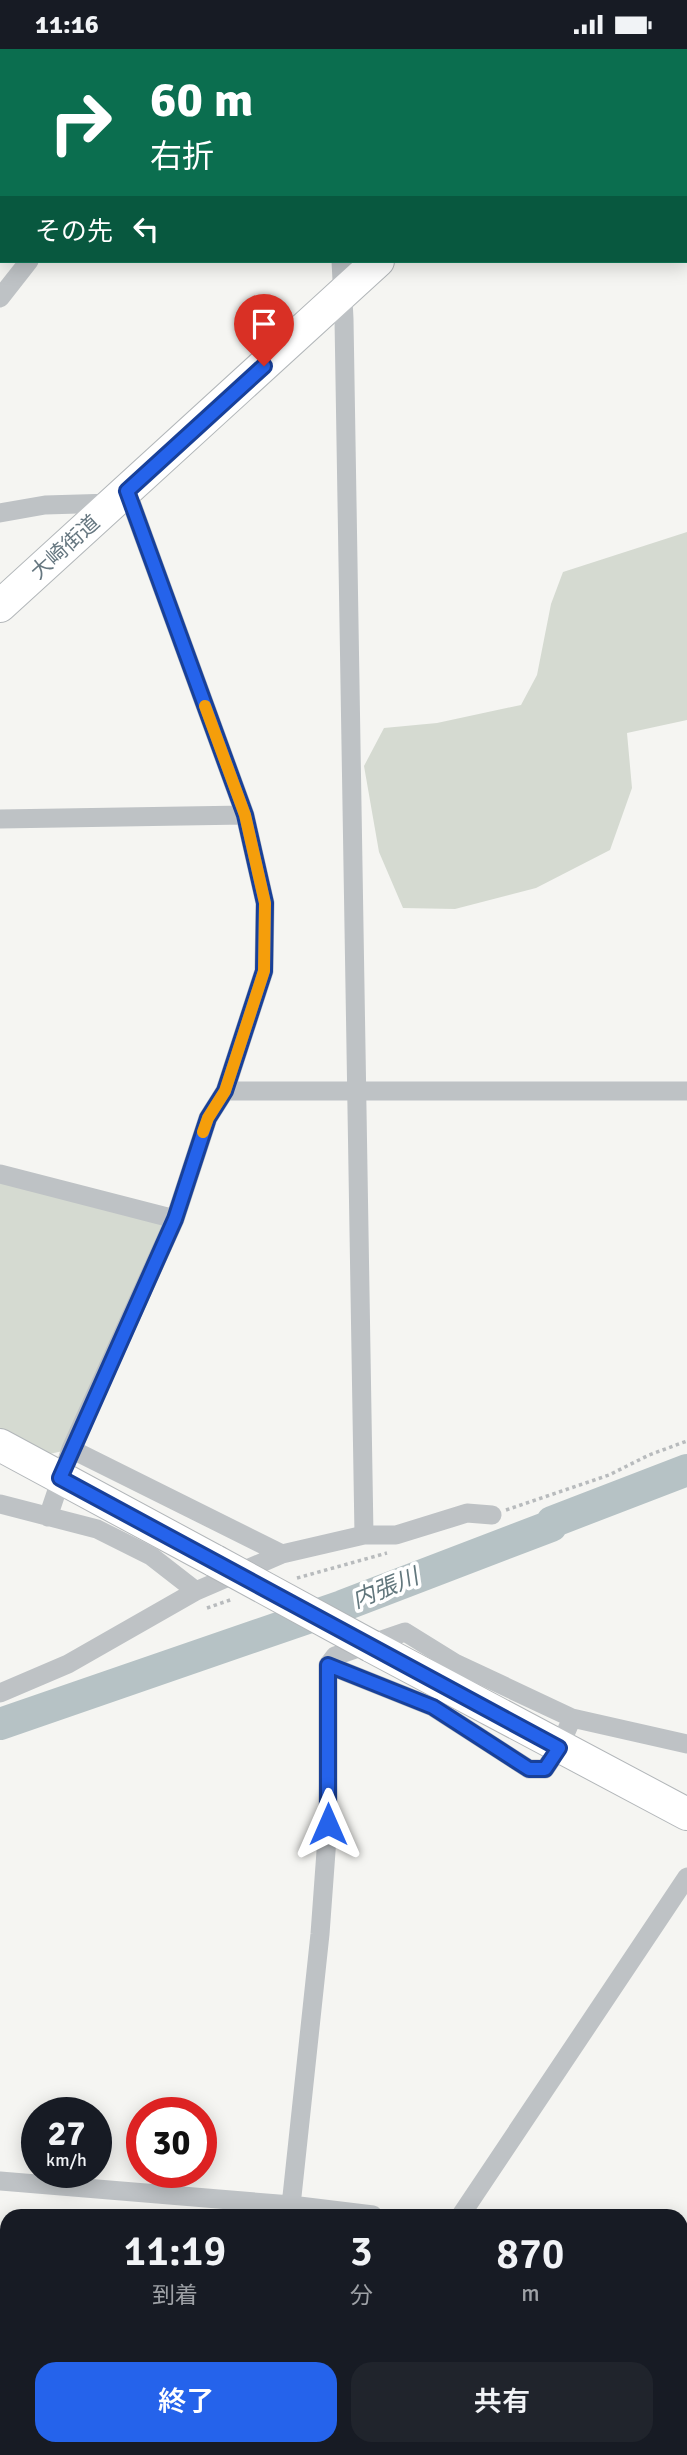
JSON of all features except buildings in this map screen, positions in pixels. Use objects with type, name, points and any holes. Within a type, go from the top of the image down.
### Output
[{"type":"main road","name":"大崎街道","points":[[0,606],[376,263]]},
{"type":"main road","points":[[0,1445],[559,1748],[687,1814]]},
{"type":"street","points":[[0,297],[27,263]]},
{"type":"street","points":[[341,263],[364,1535]]},
{"type":"street","points":[[0,513],[120,497],[245,815],[265,903],[264,971],[225,1091],[208,1118],[175,1219],[71,1449],[48,1517]]},
{"type":"street","points":[[0,820],[245,815]]},
{"type":"street","points":[[225,1091],[687,1091]]},
{"type":"street","points":[[0,1174],[175,1219]]},
{"type":"street","points":[[71,1449],[282,1554]]},
{"type":"street","points":[[0,1504],[97,1529],[140,1550],[151,1556],[198,1601]]},
{"type":"street","points":[[0,1693],[68,1664],[198,1601],[282,1554],[364,1535],[396,1535],[467,1513],[492,1515]]},
{"type":"street","points":[[291,2209],[320,1934],[327,1838],[328,1665],[335,1656],[405,1632],[455,1663],[572,1718],[687,1744]]},
{"type":"street","points":[[328,1665],[433,1707],[529,1769],[545,1769],[559,1748],[572,1718]]},
{"type":"street","points":[[465,2209],[687,1877]]},
{"type":"street","points":[[0,2181],[281,2209]]},
{"type":"path","points":[[492,1515],[609,1475],[649,1455],[687,1441]]},
{"type":"path","points":[[198,1601],[265,1588],[391,1552]]},
{"type":"shaded area","points":[[687,532],[687,720],[627,733],[632,788],[610,850],[536,888],[455,909],[403,908],[379,852],[364,766],[384,728],[437,723],[521,705],[537,675],[551,604],[563,572]]},
{"type":"shaded area","points":[[0,1182],[163,1224],[68,1450],[49,1454],[0,1428]]},
{"type":"waterway","name":"内張川","points":[[0,1724],[342,1606],[551,1526],[552,1522],[687,1470]]},
{"type":"slow traffic","points":[[203,1132],[208,1118],[225,1091],[264,971],[265,903],[245,815],[205,706]]},
{"type":"route","points":[[264,366],[127,491],[245,815],[265,903],[264,971],[225,1091],[208,1118],[175,1219],[60,1478],[559,1748],[545,1769],[529,1769],[433,1707],[328,1665],[328,1824]]}]
